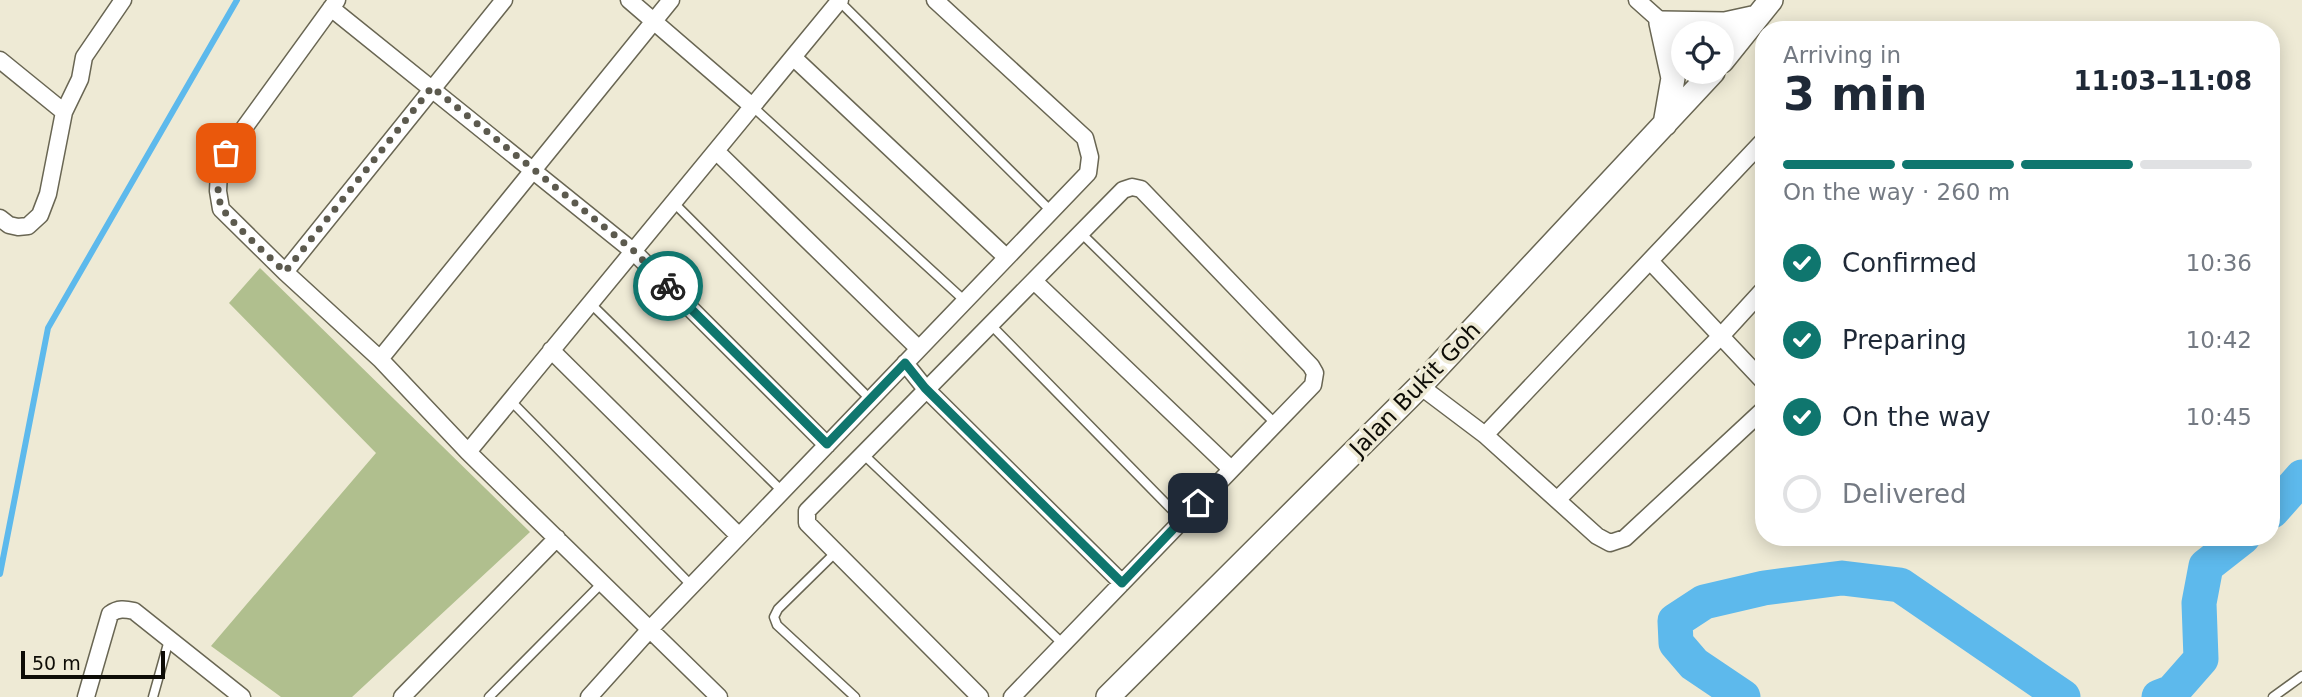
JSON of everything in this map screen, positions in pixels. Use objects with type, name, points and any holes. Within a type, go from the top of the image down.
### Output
[{"type":"main road","points":[[1665,124],[1673,78],[1651,9],[1725,24],[1764,9]]},
{"type":"main road","points":[[1734,46],[1764,9]]},
{"type":"main road","name":"Jalan Bukit Goh","points":[[1108,697],[1420,386],[1702,84]]},
{"type":"street","points":[[0,218],[9,225],[18,227],[28,226],[40,215],[48,194],[64,112],[80,79],[84,57],[123,0]]},
{"type":"street","points":[[285,272],[504,0]]},
{"type":"street","points":[[629,0],[752,106]]},
{"type":"street","points":[[380,359],[671,0]]},
{"type":"street","points":[[467,452],[839,0]]},
{"type":"street","points":[[589,697],[651,628],[1088,173],[1090,157],[1085,138],[934,0]]},
{"type":"street","points":[[719,697],[467,452],[380,359],[221,209],[219,172],[226,153],[334,4],[634,251],[827,444]]},
{"type":"street","points":[[1651,9],[1671,29]]},
{"type":"street","points":[[793,57],[1006,257]]},
{"type":"street","points":[[0,60],[64,112]]},
{"type":"street","points":[[1485,435],[1755,150]]},
{"type":"street","points":[[716,151],[918,348]]},
{"type":"street","points":[[980,697],[807,523],[807,511],[925,388],[1123,190],[1132,187],[1141,189],[1311,366],[1315,373],[1313,385],[1012,697]]},
{"type":"street","points":[[1650,261],[1755,372]]},
{"type":"street","points":[[1034,281],[1231,469]]},
{"type":"street","points":[[1557,500],[1755,299]]},
{"type":"street","points":[[551,350],[739,536]]},
{"type":"street","points":[[905,363],[925,388],[1122,583]]},
{"type":"street","points":[[1420,386],[1485,435],[1597,536],[1610,543],[1625,538],[1755,417]]},
{"type":"street","points":[[402,697],[557,538]]},
{"type":"street","points":[[86,697],[110,614],[115,611],[134,611],[221,690],[242,697]]},
{"type":"lane","points":[[839,0],[1052,212]]},
{"type":"lane","points":[[752,106],[965,301]]},
{"type":"lane","points":[[673,202],[870,400]]},
{"type":"lane","points":[[1080,232],[1275,423]]},
{"type":"lane","points":[[590,303],[783,492]]},
{"type":"lane","points":[[990,325],[1182,520]]},
{"type":"lane","points":[[510,400],[692,586]]},
{"type":"lane","points":[[863,454],[1063,644]]},
{"type":"lane","points":[[835,553],[778,609],[774,617],[777,625],[855,697]]},
{"type":"lane","points":[[489,697],[602,583]]},
{"type":"lane","points":[[152,697],[169,640]]},
{"type":"lane","points":[[2273,697],[2302,676]]},
{"type":"green space","points":[[260,268],[530,532],[352,697],[281,697],[211,646],[376,453],[229,303]]},
{"type":"waterway","points":[[0,574],[48,328],[237,0]]},
{"type":"waterway","points":[[2280,502],[2302,477]]},
{"type":"waterway","points":[[2159,697],[2172,692],[2201,659],[2199,603],[2206,566],[2232,546]]},
{"type":"waterway","points":[[1743,697],[1694,664],[1676,643],[1675,621],[1704,602],[1764,588],[1842,578],[1900,585],[2063,697]]},
{"type":"way so far","points":[[226,153],[219,172],[221,209],[285,272],[432,87],[634,251],[668,286]]},
{"type":"route","points":[[668,286],[827,444],[905,363],[925,388],[1122,583],[1198,503]]}]
